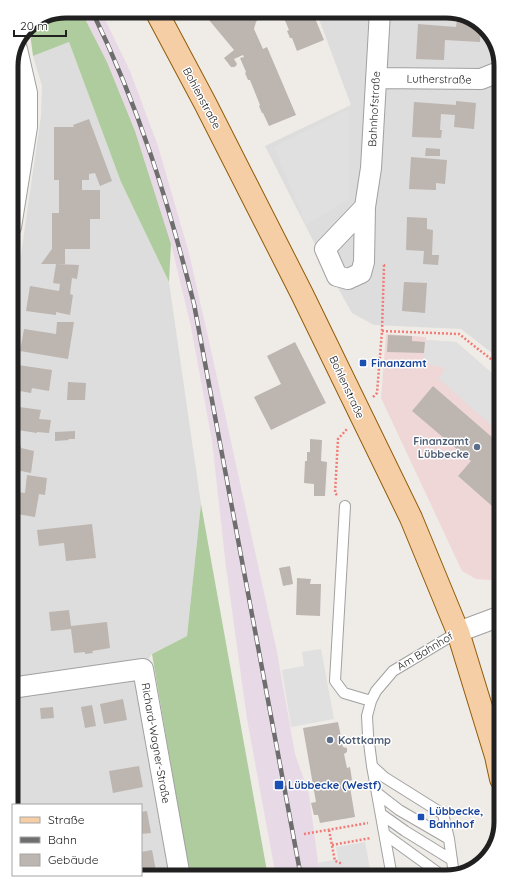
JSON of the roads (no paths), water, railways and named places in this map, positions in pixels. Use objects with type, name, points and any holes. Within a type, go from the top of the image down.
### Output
[{"type":"main road","name":"Bohlenstraße","points":[[160,18],[205,103],[299,288],[411,518],[458,632],[494,749]]},
{"type":"street","name":"Bahnhofstraße","points":[[366,207],[325,249],[337,276],[348,279],[361,273],[364,262],[366,207],[371,168],[380,18]]},
{"type":"street","points":[[18,184],[27,127],[27,93],[19,58]]},
{"type":"street","name":"Lutherstraße","points":[[376,78],[481,79],[494,74]]},
{"type":"street","points":[[458,632],[494,619]]},
{"type":"street","name":"Richard-Wagner-Straße","points":[[18,687],[143,669],[179,870]]},
{"type":"lane","points":[[345,506],[335,681],[344,693],[371,701]]},
{"type":"lane","name":"Am Bahnhof","points":[[391,870],[386,835],[372,766],[368,735],[367,716],[371,701],[376,691],[393,671],[458,632]]},
{"type":"lane","points":[[372,766],[384,777],[443,814],[453,869]]},
{"type":"lane","points":[[377,793],[399,810],[448,839]]},
{"type":"lane","points":[[382,818],[452,860]]},
{"type":"lane","points":[[386,835],[434,870]]},
{"type":"railway","points":[[95,18],[124,83],[151,155],[174,228],[194,304],[300,870]]},
{"type":"place","name":"Finanzamt","points":[[363,363]]},
{"type":"place","name":"Finanzamt Lübbecke","points":[[477,447]]},
{"type":"place","name":"Kottkamp","points":[[330,740]]},
{"type":"place","name":"Lübbecke (Westf)","points":[[279,785]]},
{"type":"place","name":"Lübbecke, Bahnhof","points":[[421,817]]}]
